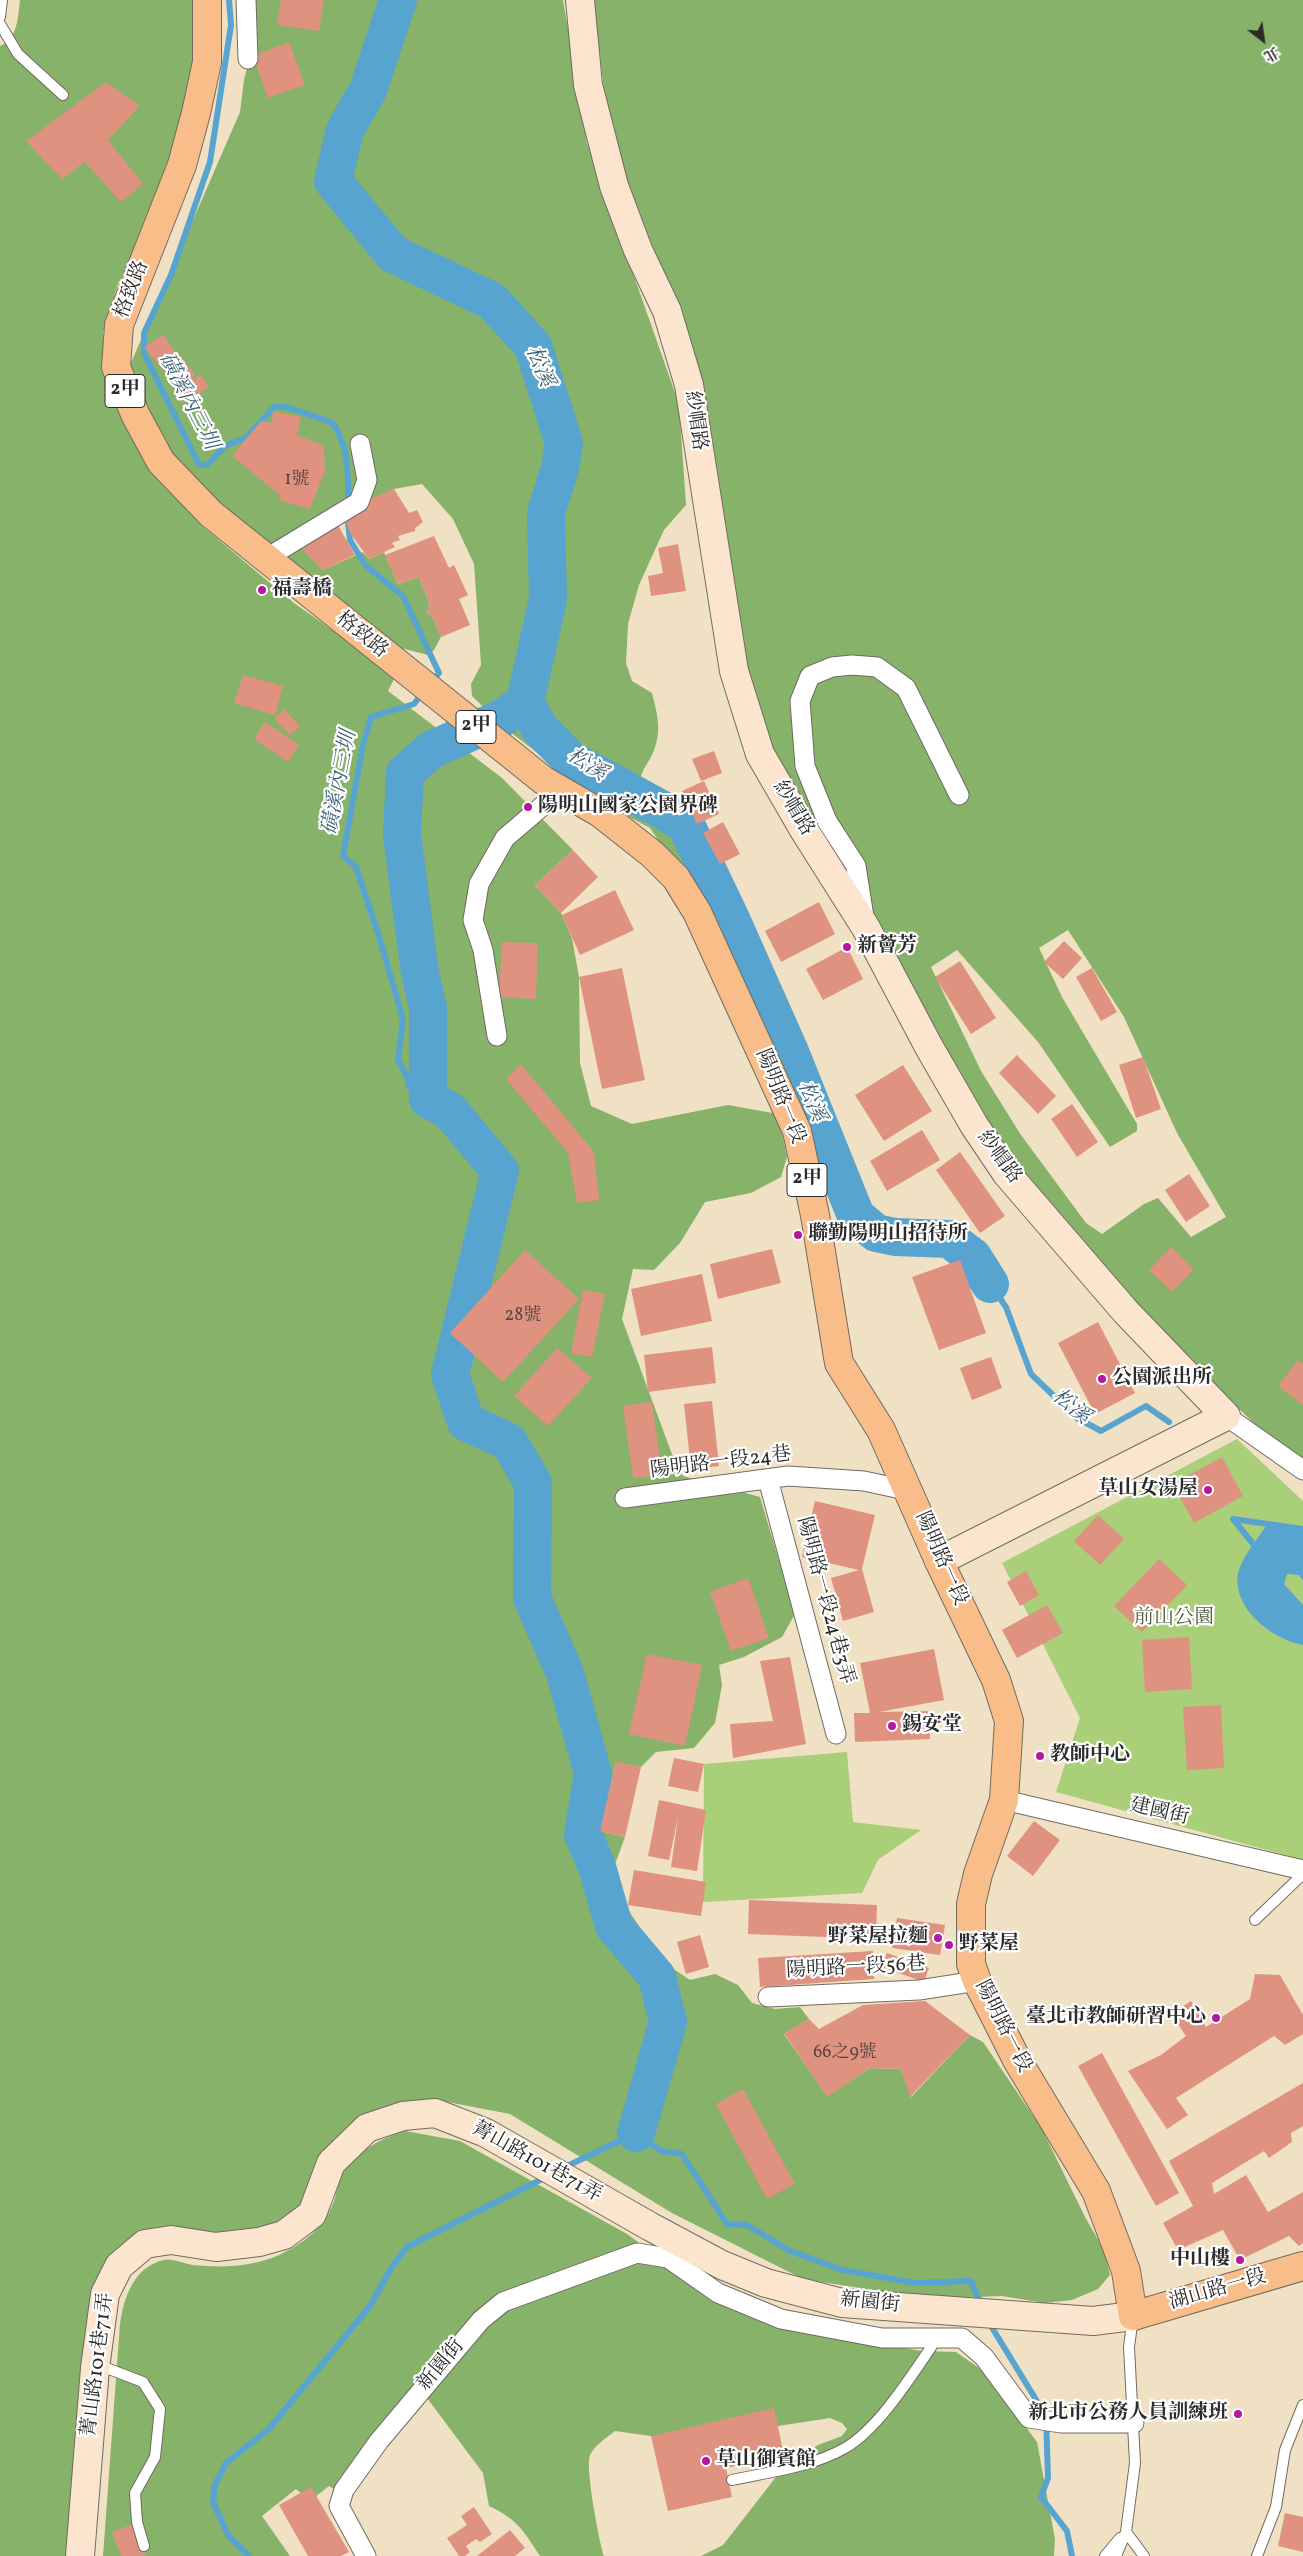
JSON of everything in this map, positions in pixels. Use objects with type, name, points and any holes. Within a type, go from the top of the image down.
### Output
[{"type":"main road","name":"格致路","points":[[207,0],[207,62],[182,165],[119,324],[116,367],[135,414],[162,462],[211,514],[265,560],[551,786]]},
{"type":"main road","name":"陽明路一段","points":[[551,786],[618,826],[652,854],[676,878],[697,912],[797,1131],[815,1215],[839,1363],[881,1430],[910,1491],[939,1561],[996,1680],[1009,1721],[1004,1800],[978,1874],[971,1904],[971,1964],[976,1982],[1017,2060],[1096,2191],[1126,2271],[1133,2316]]},
{"type":"main road","name":"湖山路一段","points":[[1133,2316],[1303,2266]]},
{"type":"street","points":[[246,0],[248,59]]},
{"type":"street","name":"紗帽路","points":[[580,0],[588,85],[614,186],[638,250],[668,311],[689,385],[737,680],[760,754],[804,830],[866,928],[929,1047],[974,1125],[1007,1174],[1126,1312],[1226,1416],[1303,1470]]},
{"type":"street","points":[[265,560],[359,502],[367,480],[360,444]]},
{"type":"street","points":[[866,928],[856,866],[827,821],[804,766],[800,701],[810,676],[832,667],[852,665],[877,667],[906,688],[960,795]]},
{"type":"street","points":[[497,1036],[483,950],[473,920],[479,884],[505,838],[551,786]]},
{"type":"street","points":[[939,1561],[1226,1416]]},
{"type":"street","name":"陽明路一段24巷","points":[[625,1498],[788,1476],[864,1481],[910,1491]]},
{"type":"street","name":"陽明路一段24巷3弄","points":[[768,1479],[836,1734]]},
{"type":"street","name":"建國街","points":[[1004,1800],[1303,1870]]},
{"type":"street","name":"陽明路一段56巷","points":[[768,1997],[919,1990],[976,1982]]},
{"type":"street","name":"菁山路101巷71弄","points":[[80,2556],[95,2368],[105,2294],[118,2266],[145,2244],[171,2240],[216,2247],[259,2242],[284,2235],[312,2214],[331,2163],[367,2128],[403,2116],[435,2113],[486,2133],[651,2227]]},
{"type":"street","points":[[637,2253],[651,2227]]},
{"type":"street","name":"新園街","points":[[651,2227],[722,2264],[766,2282],[842,2303],[1093,2321],[1133,2316]]},
{"type":"street","name":"新園街","points":[[366,2556],[339,2506],[344,2490],[379,2441],[481,2320],[503,2302],[637,2253],[668,2258],[718,2293],[782,2319],[882,2338],[938,2336],[962,2338],[984,2357],[1029,2418],[1062,2422],[1134,2423]]},
{"type":"lane","points":[[0,17],[2,0]]},
{"type":"lane","points":[[0,24],[18,54],[63,95]]},
{"type":"lane","points":[[1256,1920],[1303,1874]]},
{"type":"lane","points":[[1116,2556],[1126,2532],[1135,2463],[1129,2347],[1133,2316]]},
{"type":"lane","points":[[732,2480],[820,2459],[846,2448],[868,2432],[938,2336]]},
{"type":"lane","points":[[95,2368],[109,2369],[143,2382],[160,2409],[155,2457],[134,2493],[137,2522],[144,2546]]},
{"type":"lane","points":[[1258,2556],[1276,2507],[1285,2450],[1303,2405]]},
{"type":"lane","points":[[1105,2556],[1126,2532]]},
{"type":"lane","points":[[1126,2532],[1144,2556]]},
{"type":"green space","points":[[20,0],[197,0],[197,51],[178,140],[151,216],[118,284],[103,332],[105,358],[113,397],[126,426],[157,479],[202,526],[294,603],[396,675],[388,691],[502,778],[573,850],[535,885],[561,913],[572,938],[579,977],[580,1063],[591,1106],[632,1124],[728,1105],[778,1114],[787,1157],[781,1177],[751,1193],[705,1202],[680,1243],[654,1270],[633,1269],[622,1319],[673,1457],[683,1476],[760,1497],[795,1614],[782,1637],[744,1657],[719,1665],[722,1685],[715,1723],[694,1748],[656,1752],[641,1767],[616,1762],[600,1831],[625,1837],[614,1867],[619,1896],[663,1962],[690,1980],[715,1974],[738,1985],[752,2003],[775,2009],[800,2007],[809,2019],[784,2034],[827,2096],[870,2068],[901,2069],[911,2097],[970,2035],[983,2042],[1042,2129],[1085,2217],[1104,2250],[1110,2275],[1098,2289],[1072,2300],[1045,2303],[1002,2296],[929,2299],[803,2279],[672,2213],[510,2114],[432,2099],[404,2104],[325,2156],[297,2210],[274,2223],[248,2232],[147,2233],[128,2240],[111,2258],[71,2556],[0,2556],[0,46],[6,43],[14,33],[18,20]]},
{"type":"green space","points":[[254,0],[563,0],[587,143],[679,404],[686,505],[664,530],[639,585],[628,624],[626,663],[632,681],[652,693],[658,722],[656,743],[642,773],[640,782],[675,805],[686,872],[670,858],[650,828],[631,818],[557,768],[505,728],[472,696],[471,684],[481,665],[474,564],[453,519],[422,484],[394,489],[300,546],[323,570],[363,552],[369,559],[384,552],[398,584],[419,577],[430,605],[428,606],[430,609],[426,611],[428,615],[431,614],[441,637],[434,650],[428,655],[393,646],[212,501],[157,445],[127,372],[240,112],[244,80],[256,32]]},
{"type":"green space","points":[[593,0],[1303,0],[1303,1459],[1263,1432],[1205,1376],[1010,1169],[764,754],[729,593],[693,350],[626,179],[604,89]],"holes":[[[1068,930],[1124,1017],[1177,1133],[1226,1217],[1191,1237],[1158,1198],[1144,1204],[1102,1234],[1086,1223],[1021,1135],[981,1071],[931,967],[957,950],[1038,1042],[1110,1147],[1137,1131],[1137,1124],[1062,997],[1039,948]]]},
{"type":"green space","name":"前山公園","points":[[1237,1439],[1303,1501],[1303,1860],[1056,1792],[1080,1718],[1002,1563]]},
{"type":"green space","points":[[847,1752],[853,1822],[921,1830],[878,1860],[862,1893],[703,1902],[704,1764]]},
{"type":"green space","points":[[405,2131],[460,2141],[627,2234],[727,2308],[778,2328],[922,2351],[956,2352],[985,2372],[1037,2442],[1055,2539],[1054,2556],[701,2556],[723,2545],[783,2468],[818,2445],[842,2436],[847,2429],[842,2423],[830,2418],[778,2426],[651,2436],[615,2431],[595,2448],[590,2455],[589,2462],[593,2504],[604,2556],[540,2556],[519,2526],[507,2516],[489,2506],[483,2473],[427,2398],[337,2491],[329,2486],[310,2501],[296,2489],[262,2516],[290,2556],[103,2556],[120,2324],[124,2304],[138,2276],[153,2264],[164,2260],[204,2266],[237,2266],[269,2259],[288,2251],[312,2234],[325,2219],[334,2201],[341,2176],[348,2165],[370,2146],[387,2137]]},
{"type":"water","points":[[1266,1526],[1303,1526],[1303,1581],[1299,1575],[1287,1574],[1284,1584],[1303,1605],[1303,1645],[1291,1642],[1267,1629],[1248,1610],[1241,1599],[1238,1586],[1240,1567]]},
{"type":"building","points":[[281,0],[324,0],[319,31],[277,25]]},
{"type":"building","points":[[289,42],[305,85],[268,98],[253,56]]},
{"type":"building","points":[[106,82],[140,106],[108,140],[143,184],[121,202],[85,162],[62,179],[26,141]]},
{"type":"building","points":[[164,334],[176,354],[172,357],[175,361],[181,356],[195,375],[192,378],[194,380],[200,374],[209,387],[183,403],[178,392],[180,389],[176,389],[169,369],[164,371],[144,347]]},
{"type":"building","points":[[273,411],[301,417],[297,435],[324,446],[325,471],[310,509],[278,500],[281,496],[232,456],[261,421],[272,423]]},
{"type":"building","points":[[394,489],[409,513],[417,510],[423,522],[415,528],[415,531],[398,536],[400,540],[392,543],[395,547],[369,559],[350,533],[346,522],[347,515],[370,499]]},
{"type":"building","points":[[336,522],[355,555],[323,570],[299,546]]},
{"type":"building","points":[[434,536],[449,568],[454,565],[468,595],[459,599],[470,625],[441,637],[431,614],[428,615],[426,611],[430,609],[428,606],[430,605],[419,577],[398,584],[385,555]]},
{"type":"building","points":[[678,544],[686,591],[651,596],[648,576],[663,573],[658,548]]},
{"type":"building","points":[[243,675],[283,686],[275,715],[234,703]]},
{"type":"building","points":[[284,709],[300,726],[290,735],[274,719]]},
{"type":"building","points":[[265,722],[299,745],[288,762],[254,739]]},
{"type":"building","points":[[714,751],[722,773],[701,781],[692,759]]},
{"type":"building","points":[[704,781],[719,814],[697,824],[682,791]]},
{"type":"building","points":[[723,822],[740,854],[720,864],[703,833]]},
{"type":"building","points":[[573,850],[598,877],[561,913],[535,885]]},
{"type":"building","points":[[615,890],[634,930],[580,955],[562,915]]},
{"type":"building","points":[[819,902],[835,934],[781,962],[765,931]]},
{"type":"building","points":[[1064,941],[1082,958],[1063,979],[1044,962]]},
{"type":"building","points":[[502,942],[538,943],[536,999],[499,997]]},
{"type":"building","points":[[847,947],[863,979],[823,1000],[806,969]]},
{"type":"building","points":[[960,961],[996,1018],[971,1034],[935,977]]},
{"type":"building","points":[[622,968],[645,1080],[602,1089],[579,977]]},
{"type":"building","points":[[1092,968],[1117,1012],[1101,1021],[1076,977]]},
{"type":"building","points":[[1017,1055],[1056,1096],[1038,1114],[999,1073]]},
{"type":"building","points":[[1143,1057],[1161,1109],[1136,1118],[1119,1065]]},
{"type":"building","points":[[521,1064],[594,1152],[599,1200],[577,1203],[568,1153],[506,1079]]},
{"type":"building","points":[[903,1065],[932,1111],[884,1141],[855,1095]]},
{"type":"building","points":[[1072,1104],[1098,1142],[1077,1157],[1051,1119]]},
{"type":"building","points":[[922,1130],[940,1160],[887,1191],[870,1161]]},
{"type":"building","points":[[960,1152],[1005,1216],[980,1233],[936,1170]]},
{"type":"building","points":[[1189,1174],[1210,1206],[1186,1222],[1165,1190]]},
{"type":"building","points":[[1171,1247],[1194,1269],[1172,1292],[1149,1270]]},
{"type":"building","points":[[772,1249],[781,1283],[718,1299],[710,1264]]},
{"type":"building","points":[[525,1250],[579,1299],[503,1382],[450,1333]]},
{"type":"building","points":[[960,1260],[986,1333],[939,1350],[912,1277]]},
{"type":"building","points":[[702,1274],[712,1321],[641,1336],[631,1289]]},
{"type":"building","points":[[583,1290],[605,1294],[592,1357],[571,1353]]},
{"type":"building","name":"公園派出所","points":[[1098,1322],[1135,1393],[1095,1414],[1058,1343]]},
{"type":"building","points":[[712,1347],[716,1383],[648,1392],[644,1355]]},
{"type":"building","points":[[557,1348],[592,1378],[548,1426],[514,1396]]},
{"type":"building","points":[[991,1357],[1002,1388],[972,1400],[960,1368]]},
{"type":"building","points":[[1298,1360],[1303,1364],[1303,1405],[1278,1386]]},
{"type":"building","points":[[712,1401],[719,1466],[691,1469],[684,1404]]},
{"type":"building","points":[[652,1402],[662,1475],[633,1478],[623,1406]]},
{"type":"building","name":"草山女湯屋","points":[[1222,1457],[1243,1496],[1194,1523],[1173,1484]]},
{"type":"building","points":[[815,1501],[875,1515],[862,1569],[874,1612],[843,1621],[831,1578],[859,1570],[802,1557]]},
{"type":"building","points":[[1098,1515],[1124,1539],[1100,1565],[1074,1541]]},
{"type":"building","points":[[1159,1559],[1187,1585],[1142,1632],[1114,1606]]},
{"type":"building","points":[[1026,1571],[1039,1595],[1020,1606],[1007,1582]]},
{"type":"building","points":[[748,1578],[769,1638],[731,1651],[710,1592]]},
{"type":"building","points":[[1047,1605],[1063,1633],[1017,1658],[1002,1630]]},
{"type":"building","points":[[1189,1637],[1192,1689],[1145,1692],[1142,1640]]},
{"type":"building","points":[[934,1649],[944,1700],[879,1712],[929,1711],[930,1739],[855,1742],[854,1713],[870,1713],[860,1663]]},
{"type":"building","points":[[647,1654],[702,1665],[685,1746],[629,1734]]},
{"type":"building","points":[[790,1657],[806,1744],[733,1758],[730,1724],[773,1721],[760,1661]]},
{"type":"building","points":[[1221,1705],[1224,1768],[1187,1770],[1183,1707]]},
{"type":"building","points":[[674,1758],[704,1764],[698,1792],[668,1786]]},
{"type":"building","points":[[616,1761],[641,1767],[625,1837],[600,1831]]},
{"type":"building","points":[[659,1800],[706,1810],[697,1871],[671,1867],[678,1818],[669,1860],[648,1856]]},
{"type":"building","points":[[1034,1821],[1060,1840],[1033,1876],[1007,1856]]},
{"type":"building","points":[[634,1870],[706,1882],[701,1916],[628,1905]]},
{"type":"building","points":[[749,1900],[877,1905],[876,1939],[748,1934]]},
{"type":"building","points":[[897,1918],[945,1925],[940,1955],[892,1948]]},
{"type":"building","points":[[700,1935],[709,1967],[686,1974],[677,1942]]},
{"type":"building","points":[[873,1951],[874,1979],[760,1987],[758,1958]]},
{"type":"building","points":[[887,1953],[929,1968],[924,1982],[882,1967]]},
{"type":"building","points":[[1255,1974],[1280,1975],[1303,2015],[1303,2034],[1285,2045],[1274,2036],[1176,2098],[1188,2115],[1167,2129],[1128,2071],[1161,2055],[1186,2036],[1171,2014],[1191,2001],[1206,2027],[1250,1999]]},
{"type":"building","points":[[925,2001],[970,2035],[910,2097],[901,2069],[870,2068],[827,2097],[784,2033],[809,2019],[819,2029],[863,2005]]},
{"type":"building","points":[[1102,2053],[1179,2193],[1156,2206],[1078,2066]]},
{"type":"building","points":[[1303,2083],[1303,2126],[1291,2133],[1292,2142],[1269,2158],[1264,2151],[1212,2183],[1214,2194],[1246,2175],[1268,2212],[1303,2192],[1303,2243],[1299,2246],[1289,2236],[1240,2260],[1223,2230],[1178,2250],[1163,2223],[1193,2206],[1169,2161]]},
{"type":"building","points":[[743,2089],[795,2184],[767,2199],[716,2104]]},
{"type":"building","name":"草山御賓館","points":[[774,2408],[784,2455],[726,2468],[732,2497],[668,2511],[651,2436]]},
{"type":"building","points":[[311,2487],[349,2552],[341,2556],[308,2556],[279,2505]]},
{"type":"building","points":[[474,2507],[492,2534],[480,2542],[476,2539],[466,2546],[470,2552],[465,2556],[459,2556],[447,2538],[467,2525],[461,2516]]},
{"type":"building","points":[[1285,2513],[1303,2517],[1303,2552],[1278,2546]]},
{"type":"building","points":[[133,2524],[145,2556],[121,2556],[112,2532]]},
{"type":"building","points":[[510,2530],[525,2548],[515,2556],[477,2556]]},
{"type":"waterway","name":"磺溪內三圳","points":[[229,0],[231,25],[210,162],[171,275],[144,333],[144,353],[199,465],[207,465],[225,446],[247,437],[274,407],[287,407],[333,423],[343,443],[347,462],[348,504]]},
{"type":"waterway","name":"松溪","points":[[398,0],[368,90],[345,130],[333,181],[393,254],[492,301],[533,346],[564,443],[560,468],[546,513],[548,599],[525,702],[540,729],[571,760],[661,809],[686,825],[730,917],[790,1052],[856,1216],[876,1233],[895,1237],[949,1239],[973,1257],[990,1284]]},
{"type":"waterway","name":"磺溪內三圳","points":[[348,522],[350,540],[365,565],[403,596],[439,673],[432,682]]},
{"type":"waterway","name":"磺溪內三圳","points":[[424,691],[414,704],[371,717],[363,745],[343,856],[356,867],[378,933],[403,1019],[398,1060],[407,1076],[409,1087],[417,1097],[428,1099]]},
{"type":"waterway","points":[[525,702],[502,718],[431,750],[405,773],[402,835],[420,973],[428,1008],[428,1099],[450,1111],[500,1171],[450,1374],[466,1422],[509,1442],[533,1483],[532,1598],[565,1673],[593,1773],[583,1834],[597,1867],[614,1926],[657,1977],[668,2022],[636,2133]]},
{"type":"waterway","name":"松溪","points":[[990,1284],[1006,1307],[1031,1374],[1077,1418],[1101,1431],[1146,1406],[1169,1422]]},
{"type":"waterway","name":"松溪","points":[[1233,1519],[1258,1550]]},
{"type":"waterway","name":"松溪","points":[[1233,1519],[1303,1529]]},
{"type":"waterway","points":[[563,2168],[636,2133],[661,2151],[682,2154],[727,2224],[747,2225],[788,2250],[842,2270],[916,2283],[971,2281],[981,2305]]},
{"type":"waterway","points":[[249,2556],[228,2535],[213,2502],[215,2485],[226,2463],[269,2429],[370,2306],[393,2265],[407,2247],[548,2176]]},
{"type":"waterway","points":[[988,2321],[1046,2416],[1048,2478],[1041,2497],[1067,2531],[1072,2556]]},
{"type":"place","name":"福壽橋","points":[[262,590]]},
{"type":"place","name":"陽明山國家公園界碑","points":[[528,807]]},
{"type":"place","name":"新薈芳","points":[[847,947]]},
{"type":"place","name":"聯勤陽明山招待所","points":[[798,1235]]},
{"type":"place","name":"公園派出所","points":[[1102,1379]]},
{"type":"place","name":"草山女湯屋","points":[[1208,1490]]},
{"type":"place","name":"錫安堂","points":[[892,1726]]},
{"type":"place","name":"教師中心","points":[[1040,1756]]},
{"type":"place","name":"野菜屋拉麵","points":[[938,1938]]},
{"type":"place","name":"野菜屋","points":[[949,1945]]},
{"type":"place","name":"臺北市教師研習中心","points":[[1216,2018]]},
{"type":"place","name":"中山樓","points":[[1240,2260]]},
{"type":"place","name":"新北市公務人員訓練班","points":[[1238,2414]]},
{"type":"place","name":"草山御賓館","points":[[706,2461]]}]
